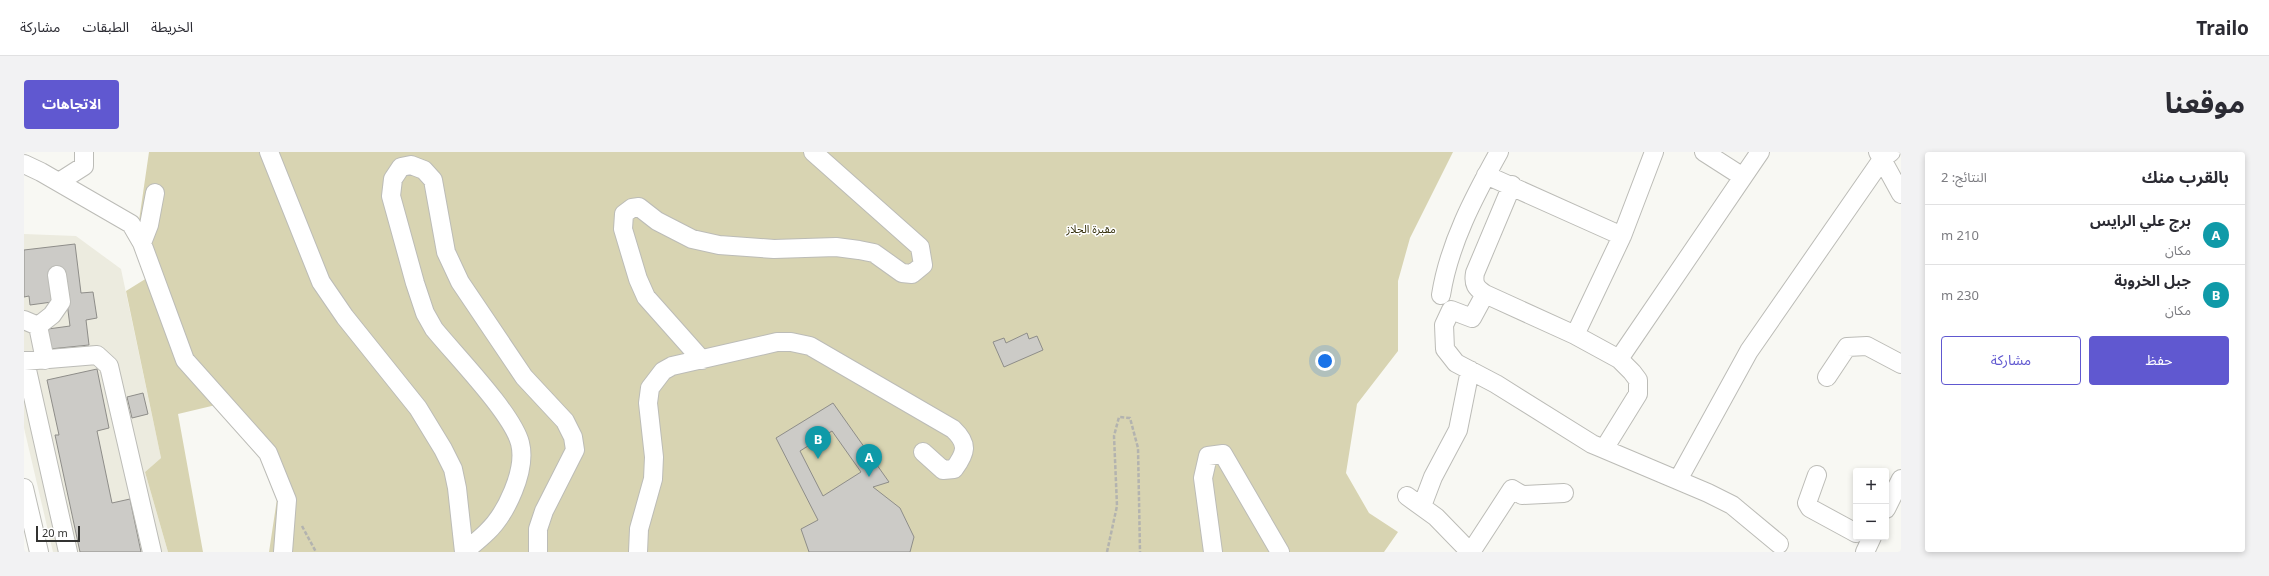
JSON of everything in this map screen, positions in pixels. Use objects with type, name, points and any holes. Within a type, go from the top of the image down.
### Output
[{"type":"street","points":[[59,182],[84,166],[84,152]]},
{"type":"street","points":[[269,152],[321,282],[345,317],[418,408],[443,449],[453,469],[457,488],[464,552]]},
{"type":"street","points":[[702,360],[646,297],[638,279],[623,229],[624,214],[632,208],[639,207],[657,221],[692,239],[712,243],[774,249],[836,247],[859,250],[874,253],[902,273],[912,274],[923,265],[920,246],[813,152]]},
{"type":"street","points":[[1441,295],[1445,270],[1471,204],[1499,152]]},
{"type":"street","points":[[1575,335],[1622,236],[1654,152]]},
{"type":"street","points":[[1704,152],[1743,177]]},
{"type":"street","points":[[1619,359],[1760,152]]},
{"type":"street","points":[[1884,154],[1901,194]]},
{"type":"street","points":[[1678,480],[1749,351],[1884,154]]},
{"type":"street","points":[[24,164],[59,182],[131,224],[142,243],[186,360],[268,454],[287,500],[283,552]]},
{"type":"street","points":[[464,552],[488,531],[504,508],[518,481],[521,460],[520,443],[508,419],[434,329],[426,313],[404,244],[391,196],[393,179],[401,167],[411,165],[424,170],[433,180],[446,252],[460,282],[524,377],[565,421],[573,437],[575,450],[544,511],[538,529],[538,552]]},
{"type":"street","points":[[1486,175],[1512,185],[1622,236]]},
{"type":"street","points":[[1512,185],[1474,273],[1476,288],[1485,294],[1575,335],[1619,359],[1632,372],[1639,387],[1638,394],[1604,449]]},
{"type":"street","points":[[142,243],[149,225],[155,193]]},
{"type":"street","points":[[45,360],[31,323],[52,316],[61,302],[57,275]]},
{"type":"street","points":[[1485,294],[1472,318],[1451,310],[1444,325],[1445,348],[1456,363],[1496,384],[1527,406],[1592,444],[1678,480],[1732,506],[1779,544]]},
{"type":"street","points":[[638,552],[639,529],[653,479],[654,457],[648,403],[650,388],[663,371],[672,366],[777,342],[791,342],[810,346],[954,429],[962,437],[965,448],[961,459],[954,469],[943,470],[923,452]]},
{"type":"street","points":[[1826,377],[1847,346],[1867,346],[1901,364]]},
{"type":"street","points":[[68,552],[24,361],[97,355],[109,366],[152,552]]},
{"type":"street","points":[[1470,370],[1458,430],[1433,477],[1415,501],[1436,517],[1470,552],[1512,489],[1522,495],[1564,493]]},
{"type":"street","points":[[1213,552],[1203,478],[1208,456],[1223,454],[1280,552]]},
{"type":"street","points":[[1817,475],[1807,504],[1810,508],[1853,533]]},
{"type":"street","points":[[1888,504],[1901,479]]},
{"type":"street","points":[[24,488],[39,552]]},
{"type":"path","points":[[1107,552],[1117,506],[1114,436],[1119,417],[1130,418],[1138,448],[1140,552]]},
{"type":"shaded area","points":[[24,234],[76,236],[121,269],[161,458],[145,472],[168,552],[53,552],[24,428]]},
{"type":"green space","name":"مقبرة الجلاز","points":[[149,152],[1453,152],[1410,238],[1398,281],[1398,351],[1357,404],[1346,473],[1369,513],[1398,532],[1384,552],[269,552],[277,499],[261,451],[220,404],[178,414],[203,552],[168,552],[145,472],[161,458],[126,291],[147,278],[135,248]]},
{"type":"building","points":[[75,244],[81,293],[93,292],[97,318],[86,320],[89,345],[50,349],[48,329],[70,326],[63,272],[52,302],[30,305],[29,296],[24,297],[24,250]]},
{"type":"building","points":[[1027,333],[1029,339],[1037,336],[1043,350],[1004,367],[993,342],[1004,338],[1006,343]]},
{"type":"building","points":[[97,369],[109,428],[97,431],[112,503],[130,499],[141,552],[80,552],[55,435],[59,435],[47,380]]},
{"type":"building","points":[[143,393],[148,414],[132,418],[127,397]]},
{"type":"building","points":[[833,403],[889,482],[873,487],[900,508],[914,537],[910,552],[809,552],[801,529],[818,520],[776,438]],"holes":[[[832,431],[861,472],[823,496],[800,451]]]},
{"type":"place","name":"جبل الخروبة","points":[[818,459]]},
{"type":"place","name":"برج علي الرايس","points":[[869,477]]}]
